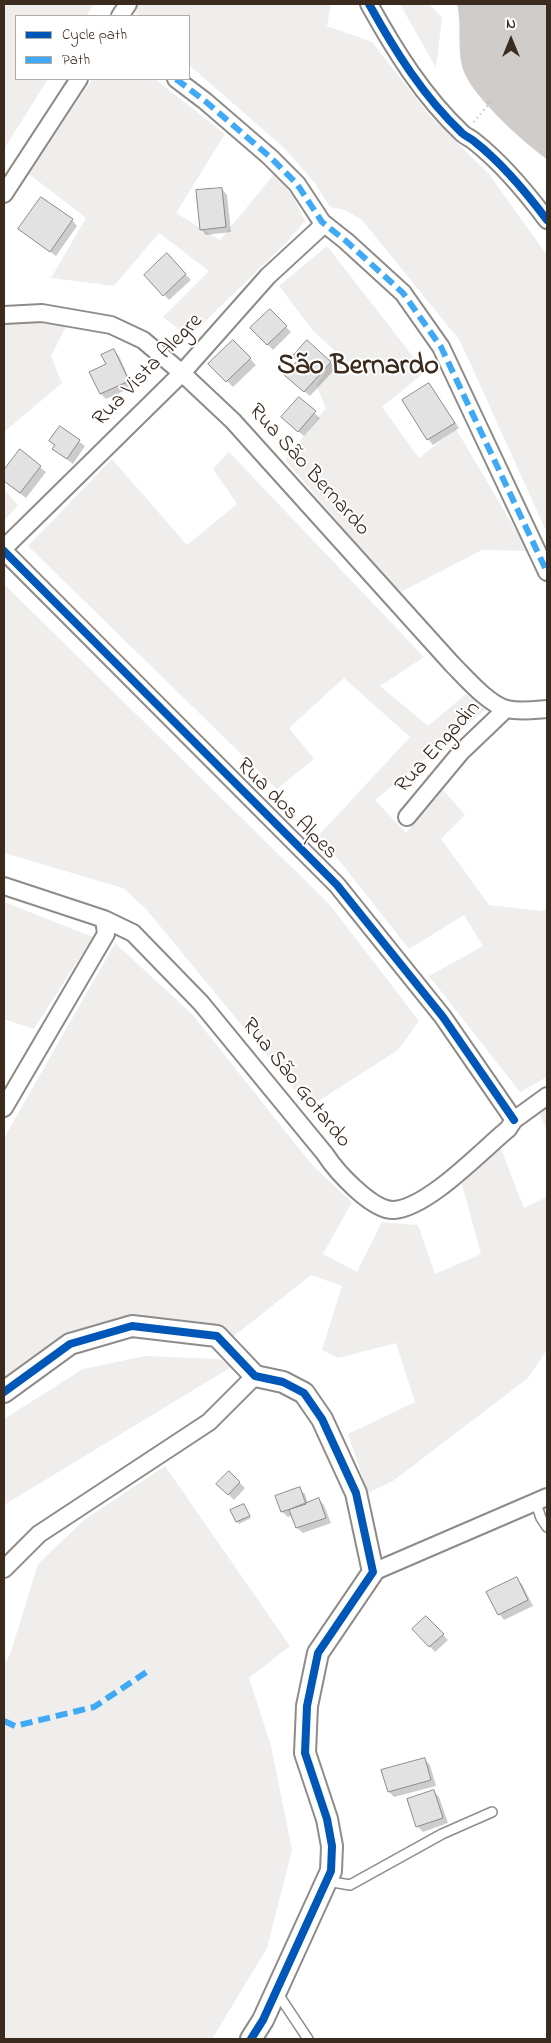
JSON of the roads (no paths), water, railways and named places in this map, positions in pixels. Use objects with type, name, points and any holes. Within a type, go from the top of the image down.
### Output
[{"type":"street","points":[[121,15],[128,4]]},
{"type":"street","points":[[369,4],[398,55],[418,84],[463,134],[474,141],[524,189],[547,220]]},
{"type":"street","points":[[4,194],[78,80]]},
{"type":"street","points":[[177,80],[205,101],[270,157],[297,184],[322,222],[346,241],[403,293],[441,347],[547,572]]},
{"type":"street","name":"Rua Vista Alegre","points":[[4,550],[182,373],[268,276],[319,228],[322,222]]},
{"type":"street","name":"Rua São Bernardo","points":[[4,316],[42,313],[111,325],[143,340],[182,373],[263,454],[452,664],[476,688],[506,709]]},
{"type":"street","name":"Rua dos Alpes","points":[[4,550],[336,885],[443,1017],[514,1120]]},
{"type":"street","points":[[506,709],[524,711],[547,709]]},
{"type":"street","name":"Rua Engadin","points":[[406,817],[461,752],[506,709]]},
{"type":"street","name":"Rua São Gotardo","points":[[4,886],[104,919],[133,933],[201,1003],[336,1170],[356,1190],[379,1206],[392,1210],[402,1208],[431,1194],[508,1129],[514,1120],[547,1096]]},
{"type":"street","points":[[4,1108],[106,934],[104,919]]},
{"type":"street","points":[[4,1392],[70,1344],[132,1326],[217,1336],[255,1376],[283,1382],[304,1393],[322,1419],[356,1493],[373,1572]]},
{"type":"street","points":[[4,1569],[38,1534],[209,1422],[255,1376]]},
{"type":"street","points":[[251,2039],[276,1991],[331,1871],[332,1846],[327,1819],[305,1753],[307,1706],[318,1653],[373,1572],[541,1500]]},
{"type":"lane","points":[[541,1500],[547,1527]]},
{"type":"lane","points":[[326,1881],[350,1885],[442,1834],[492,1812]]},
{"type":"lane","points":[[276,1991],[308,2039]]},
{"type":"district","name":"São Bernardo","points":[[358,368]]}]
